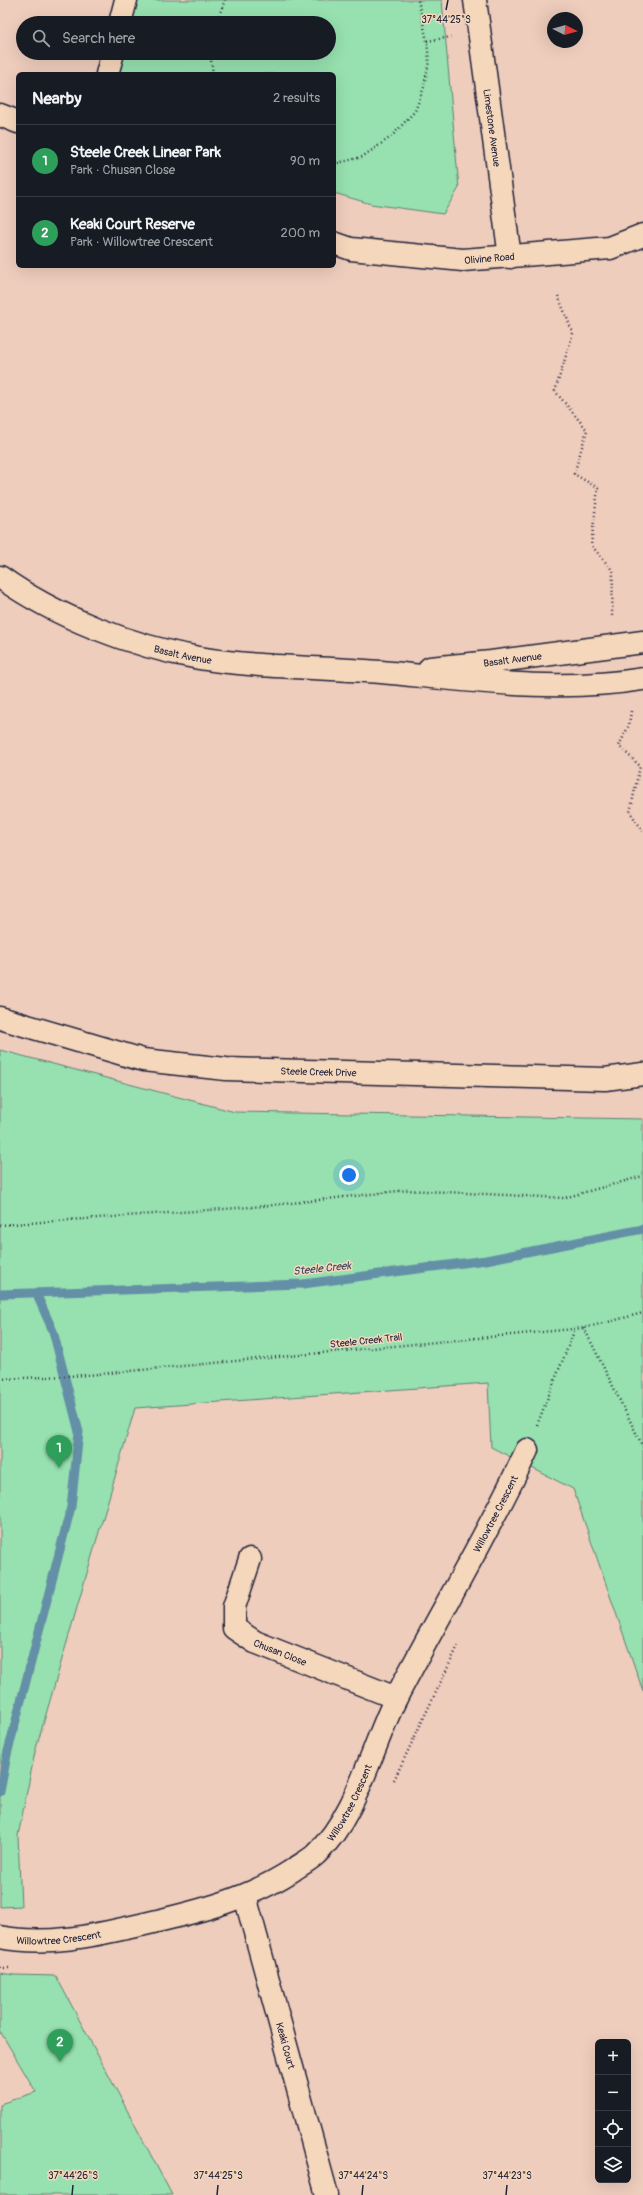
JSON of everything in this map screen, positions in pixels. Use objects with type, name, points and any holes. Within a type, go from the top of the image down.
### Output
[{"type":"street","points":[[122,16],[126,0]]},
{"type":"street","name":"Limestone Avenue","points":[[475,0],[510,257]]},
{"type":"street","points":[[108,72],[111,60]]},
{"type":"street","points":[[0,115],[16,121]]},
{"type":"street","name":"Olivine Road","points":[[336,244],[351,249],[463,260],[610,248],[643,235]]},
{"type":"street","name":"Basalt Avenue","points":[[0,578],[30,598],[70,617],[133,642],[198,658],[266,665],[381,672],[485,683],[548,685],[643,679]]},
{"type":"street","name":"Basalt Avenue","points":[[381,672],[491,662],[643,642]]},
{"type":"street","name":"Steele Creek Drive","points":[[0,1018],[143,1060],[226,1069],[605,1080],[643,1074]]},
{"type":"street","name":"Willowtree Crescent","points":[[0,1937],[28,1941],[56,1940],[100,1934],[204,1910],[246,1896],[276,1881],[316,1854],[338,1828],[356,1793],[396,1698],[510,1487],[527,1450]]},
{"type":"street","name":"Chusan Close","points":[[250,1559],[234,1607],[234,1628],[255,1642],[396,1698]]},
{"type":"street","name":"Keaki Court","points":[[246,1896],[327,2195]]},
{"type":"path","points":[[219,16],[225,0]]},
{"type":"path","points":[[336,164],[362,157],[391,137],[415,110],[424,88],[429,61],[428,41],[418,0]]},
{"type":"path","points":[[428,41],[451,37]]},
{"type":"path","points":[[211,60],[213,72]]},
{"type":"path","points":[[558,296],[573,333],[555,391],[587,430],[574,474],[598,488],[591,545],[614,571],[612,618]]},
{"type":"path","points":[[630,711],[629,725],[619,746],[640,766],[630,812],[643,831]]},
{"type":"path","points":[[0,1225],[266,1206],[407,1190],[564,1198],[643,1176]]},
{"type":"path","name":"Steele Creek Trail","points":[[0,1379],[88,1375],[575,1329],[643,1313]]},
{"type":"path","points":[[584,1328],[643,1447]]},
{"type":"path","points":[[527,1450],[575,1329]]},
{"type":"path","points":[[392,1784],[459,1642]]},
{"type":"path","points":[[0,1968],[14,1968]]},
{"type":"green space","points":[[120,0],[442,0],[459,188],[443,214],[371,204],[336,194],[336,72],[102,72],[105,60],[336,60],[336,16],[116,16]]},
{"type":"green space","points":[[0,1050],[235,1112],[643,1119],[643,1691],[573,1489],[491,1447],[488,1383],[135,1408],[35,1752],[18,1836],[21,1906],[0,1907]]},
{"type":"green space","points":[[0,1973],[56,1976],[172,2195],[0,2195],[0,2104],[36,2092],[0,2031]]},
{"type":"waterway","name":"Steele Creek","points":[[0,1294],[303,1284],[486,1260],[643,1229]]},
{"type":"waterway","points":[[0,1792],[7,1755],[71,1507],[79,1432],[53,1331],[36,1293]]},
{"type":"place","name":"Steele Creek Linear Park","points":[[59,1468]]},
{"type":"place","name":"Keaki Court Reserve","points":[[60,2062]]}]
